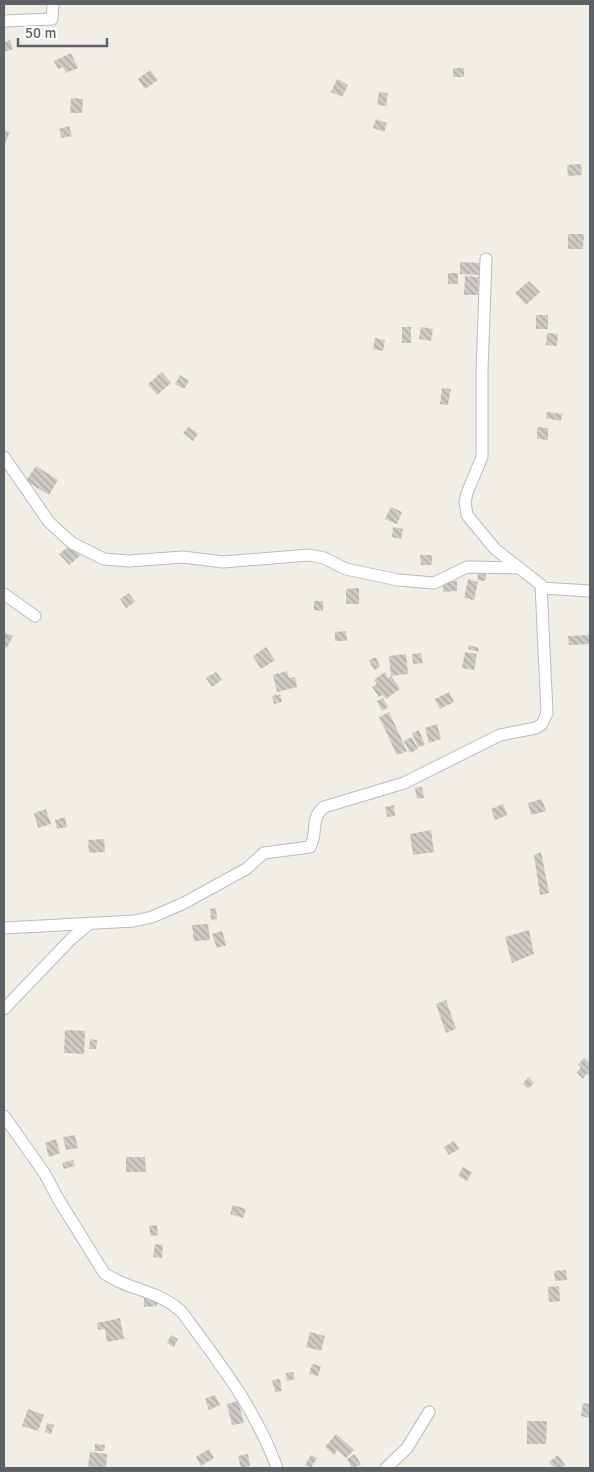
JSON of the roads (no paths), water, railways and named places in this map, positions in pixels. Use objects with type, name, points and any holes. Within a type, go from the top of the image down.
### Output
[{"type":"street","points":[[4,21],[52,19],[53,4]]},
{"type":"street","points":[[4,928],[134,921],[152,917],[184,904],[246,869],[264,853],[310,847],[313,842],[316,817],[324,807],[404,782],[500,734],[528,731],[542,724],[547,713],[542,588],[540,582],[517,568],[495,549],[467,515],[465,509],[467,493],[482,457],[482,371],[486,258]]},
{"type":"street","points":[[4,457],[49,522],[72,543],[104,559],[129,561],[183,557],[223,562],[310,555],[324,558],[346,569],[398,580],[434,583],[467,567],[517,568]]},
{"type":"street","points":[[542,588],[590,591]]},
{"type":"street","points":[[4,594],[34,616]]},
{"type":"street","points":[[4,1009],[90,923]]},
{"type":"street","points":[[4,1116],[45,1174],[104,1273],[115,1281],[155,1293],[181,1311],[238,1387],[264,1434],[277,1468]]},
{"type":"street","points":[[386,1468],[408,1448],[429,1412]]}]
